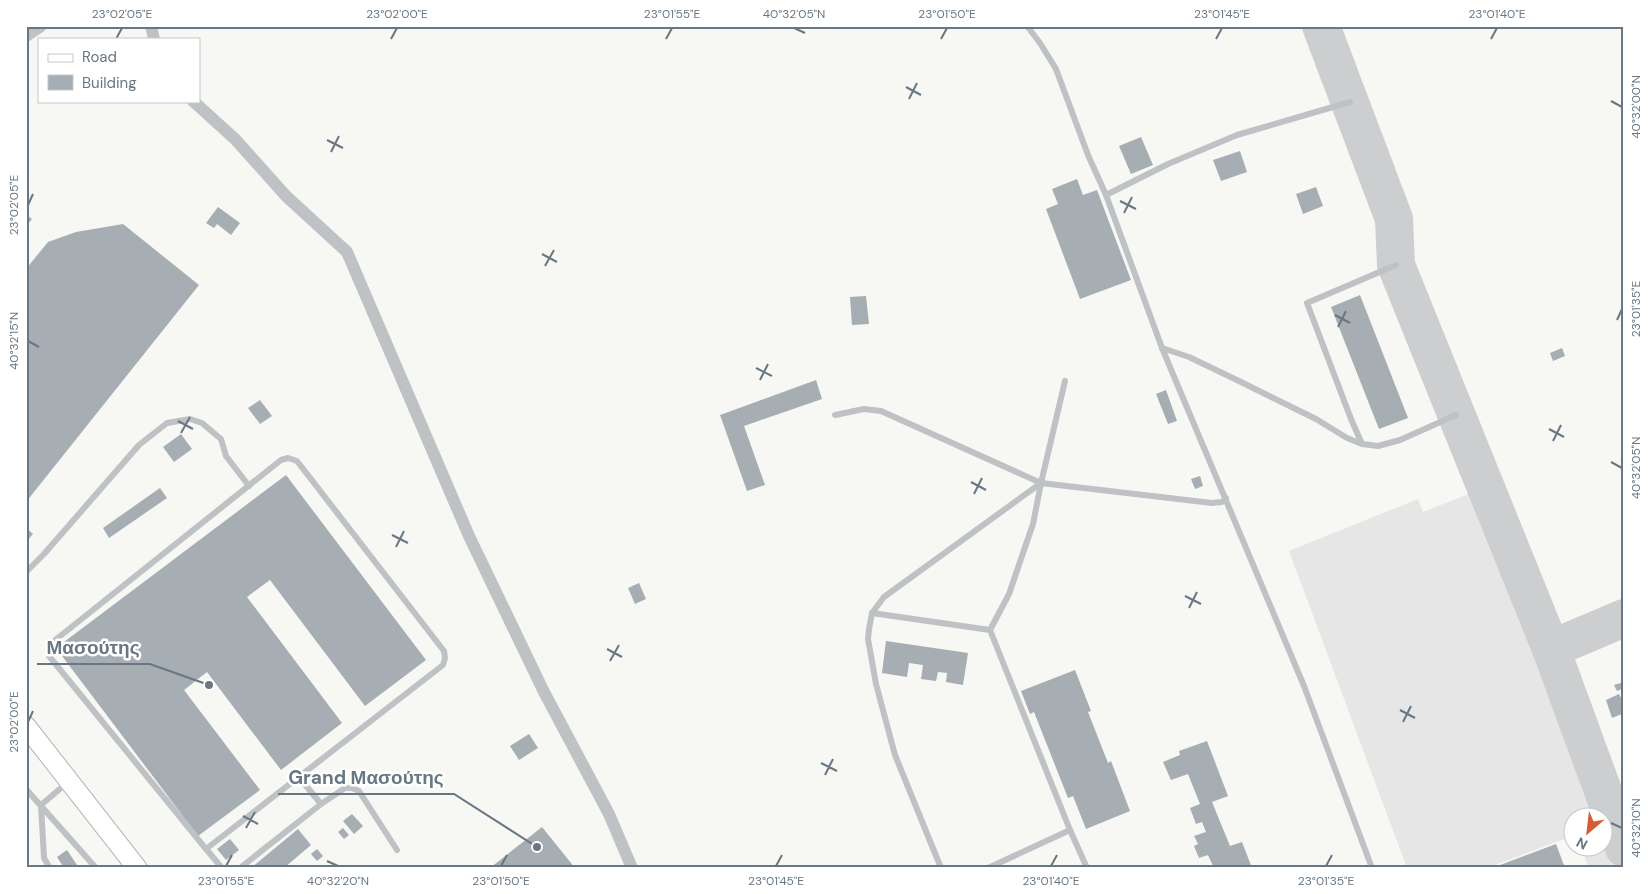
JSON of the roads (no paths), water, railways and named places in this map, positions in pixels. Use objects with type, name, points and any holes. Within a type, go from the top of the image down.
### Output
[{"type":"main road","points":[[26,726],[137,868]]},
{"type":"street","points":[[26,36],[41,26]]},
{"type":"street","points":[[194,102],[235,139],[286,196],[347,252],[469,536],[544,692],[609,814],[632,868]]},
{"type":"lane","points":[[1027,26],[1040,42],[1056,69],[1088,155],[1106,195],[1162,348],[1304,686],[1372,868]]},
{"type":"lane","points":[[1106,195],[1168,164],[1237,135],[1350,102]]},
{"type":"lane","points":[[1362,444],[1307,303],[1396,265]]},
{"type":"lane","points":[[1162,348],[1189,357],[1316,419],[1347,438],[1362,444],[1378,446],[1400,440],[1456,415]]},
{"type":"lane","points":[[1065,381],[1033,524],[1009,594],[990,630],[1087,868]]},
{"type":"lane","points":[[835,415],[864,409],[881,411],[1041,483],[1212,502],[1222,502],[1226,498]]},
{"type":"lane","points":[[26,572],[139,445],[167,423],[190,419],[202,423],[221,439],[226,456],[249,486]]},
{"type":"lane","points":[[206,849],[443,665],[445,658],[444,651],[297,461],[288,458],[282,460],[54,641],[50,649],[49,656],[206,849],[222,868]]},
{"type":"lane","points":[[941,868],[895,755],[882,710],[868,640],[872,613],[884,597],[1041,483]]},
{"type":"lane","points":[[872,613],[990,630]]},
{"type":"lane","points":[[298,776],[321,804]]},
{"type":"lane","points":[[41,805],[69,781]]},
{"type":"lane","points":[[240,868],[344,788],[352,788],[359,791],[397,850]]},
{"type":"lane","points":[[26,789],[96,868]]},
{"type":"lane","points":[[41,805],[44,858],[50,868]]},
{"type":"lane","points":[[988,868],[1070,830]]},
{"type":"place","name":"Μασούτης","points":[[209,685]]},
{"type":"place","name":"Grand Μασούτης","points":[[537,847]]}]
